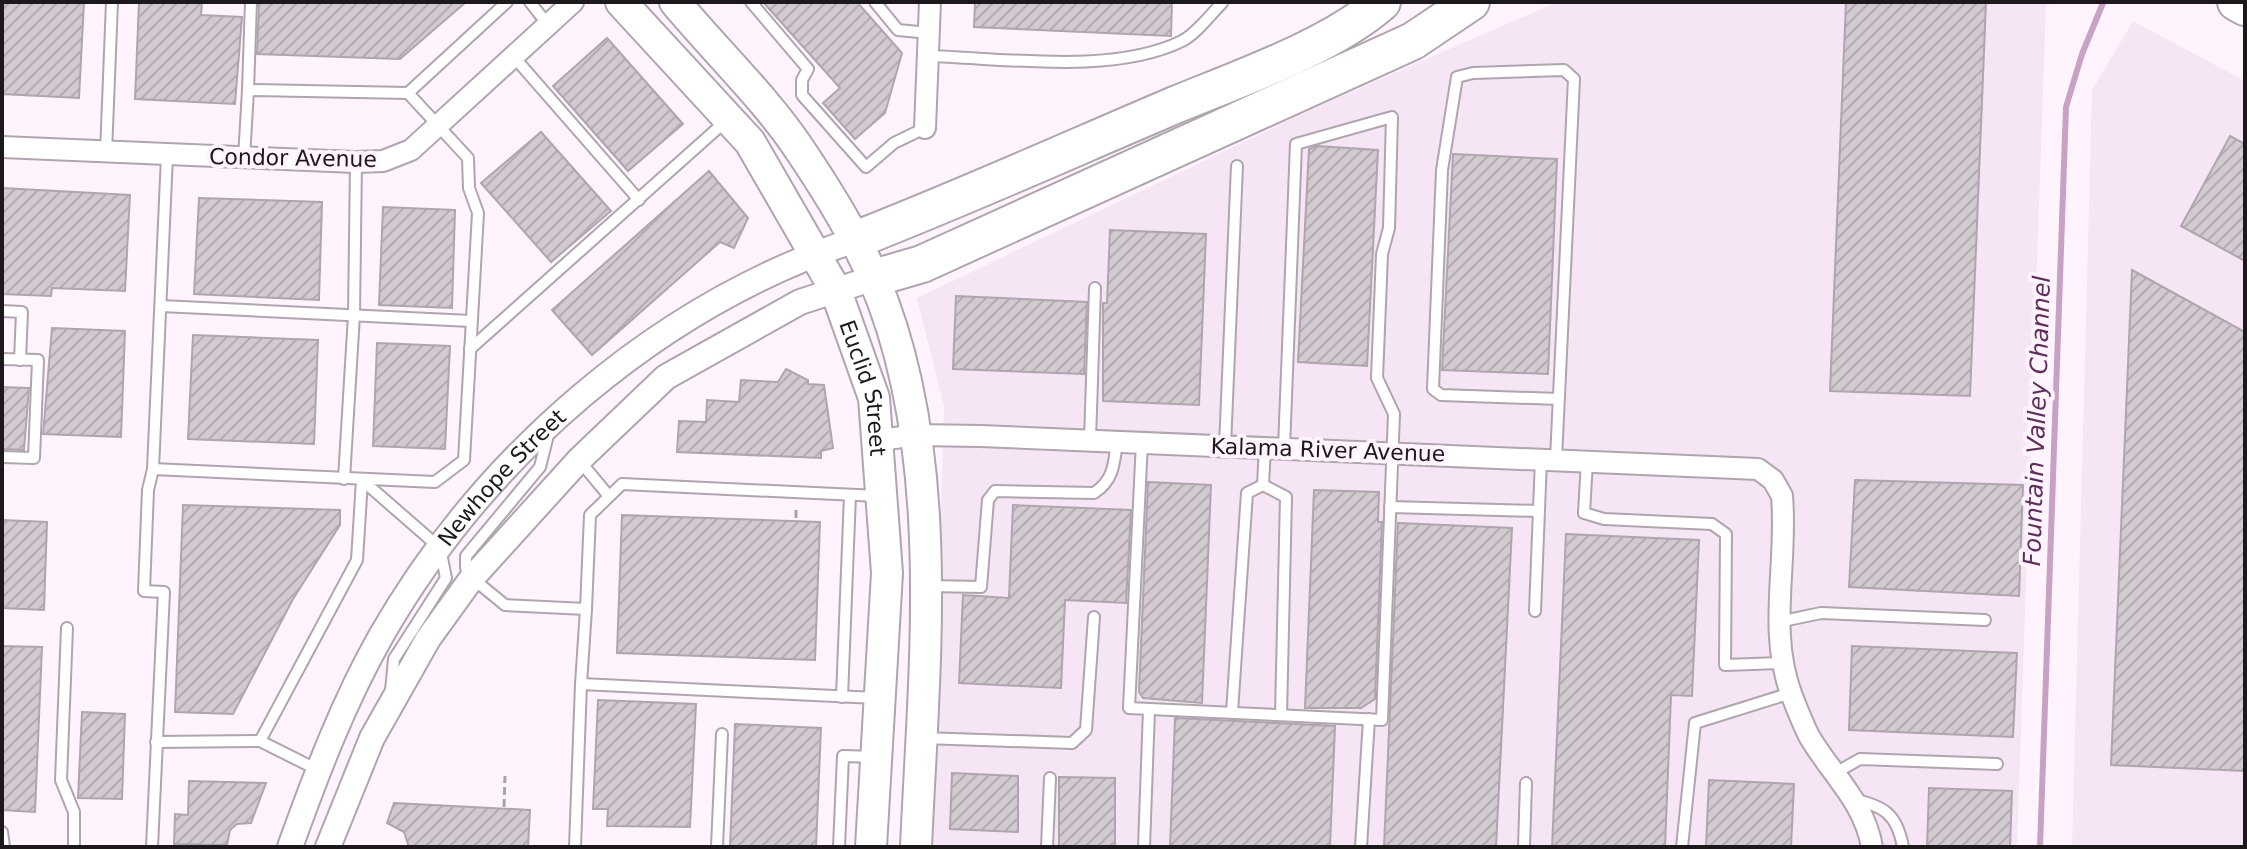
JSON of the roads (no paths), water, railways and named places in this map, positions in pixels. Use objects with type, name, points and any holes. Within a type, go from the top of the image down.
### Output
[{"type":"highway","points":[[855,240],[1239,79],[1338,32],[1365,17],[1382,2]]},
{"type":"highway","points":[[874,278],[922,264],[1294,97],[1413,41],[1471,2]]},
{"type":"highway","points":[[2236,2],[2245,7]]},
{"type":"main road","name":"Euclid Street","points":[[621,2],[750,142],[836,291],[874,398],[880,440],[887,573],[871,847]]},
{"type":"main road","name":"Euclid Street","points":[[675,2],[799,148],[855,240],[874,278],[905,377],[917,435],[925,586],[916,847]]},
{"type":"street","name":"Condor Avenue","points":[[2,147],[356,162],[401,156],[573,2]]},
{"type":"street","points":[[925,128],[930,2]]},
{"type":"street","name":"Newhope Street","points":[[290,847],[318,770],[382,634],[440,548],[489,486],[550,425],[668,332],[720,301],[816,253],[855,240]]},
{"type":"street","name":"Newhope Street","points":[[328,847],[390,700],[428,639],[472,578],[579,460],[666,377],[800,302],[874,278]]},
{"type":"street","name":"Kalama River Avenue","points":[[880,440],[917,435],[1090,440],[1758,469],[1773,480],[1782,496],[1778,622]]},
{"type":"street","points":[[1778,622],[1783,663],[1791,693],[1810,737],[1853,799],[1869,832],[1872,847]]},
{"type":"lane","points":[[106,153],[112,2]]},
{"type":"lane","points":[[244,158],[251,2]]},
{"type":"lane","points":[[248,90],[408,93],[507,2]]},
{"type":"lane","points":[[530,2],[548,25]]},
{"type":"lane","points":[[751,2],[808,69],[802,80],[802,95],[866,167],[894,143],[925,128]]},
{"type":"lane","points":[[875,2],[898,30],[929,33]]},
{"type":"lane","points":[[928,56],[1113,61],[1153,52],[1186,39],[1222,3]]},
{"type":"lane","points":[[514,57],[639,200]]},
{"type":"lane","points":[[1535,611],[1538,511],[1559,399],[1574,79],[1564,70],[1473,73],[1457,77],[1442,170],[1433,389],[1441,395],[1559,399]]},
{"type":"lane","points":[[153,469],[435,482],[464,460],[478,213],[469,188],[468,158],[408,93]]},
{"type":"lane","points":[[1142,442],[1129,708],[1382,720],[1394,414],[1377,378],[1382,254],[1389,228],[1392,117],[1296,144],[1275,448],[1263,485],[1247,493],[1232,712]]},
{"type":"lane","points":[[470,349],[729,119]]},
{"type":"lane","points":[[152,847],[164,592],[144,591],[148,490],[153,469],[167,156]]},
{"type":"lane","points":[[344,479],[354,315],[356,162]]},
{"type":"lane","points":[[1225,446],[1237,166]]},
{"type":"lane","points":[[1090,440],[1095,288]]},
{"type":"lane","points":[[161,306],[471,321]]},
{"type":"lane","points":[[2,311],[22,312],[20,360]]},
{"type":"lane","points":[[2,359],[38,360],[34,458],[2,457]]},
{"type":"lane","points":[[550,425],[540,467],[466,556],[466,568],[472,578],[505,605],[586,609]]},
{"type":"lane","points":[[925,586],[981,587],[988,500],[995,491],[1094,493],[1105,486],[1113,472],[1117,441]]},
{"type":"lane","points":[[579,460],[608,495]]},
{"type":"lane","points":[[1587,461],[1584,513],[1604,519],[1712,524],[1726,534],[1725,665],[1783,663]]},
{"type":"lane","points":[[362,480],[440,548],[446,578],[394,659],[390,700]]},
{"type":"lane","points":[[260,741],[357,560],[362,480]]},
{"type":"lane","points":[[575,847],[590,515],[622,484],[882,496]]},
{"type":"lane","points":[[1263,485],[1286,497],[1281,715]]},
{"type":"lane","points":[[842,697],[850,495]]},
{"type":"lane","points":[[1390,507],[1538,511]]},
{"type":"lane","points":[[1778,622],[1821,613],[1985,620]]},
{"type":"lane","points":[[921,738],[1072,743],[1086,730],[1094,617]]},
{"type":"lane","points":[[67,628],[61,780],[74,812],[74,847]]},
{"type":"lane","points":[[581,684],[878,698]]},
{"type":"lane","points":[[1682,847],[1695,723],[1791,693]]},
{"type":"lane","points":[[1144,847],[1149,709]]},
{"type":"lane","points":[[1361,847],[1369,719]]},
{"type":"lane","points":[[717,847],[722,734]]},
{"type":"lane","points":[[156,742],[260,741],[318,770]]},
{"type":"lane","points":[[839,847],[843,756],[875,757]]},
{"type":"lane","points":[[1837,772],[1860,759],[1997,764]]},
{"type":"lane","points":[[1047,847],[1050,778]]},
{"type":"lane","points":[[1524,847],[1526,783]]},
{"type":"lane","points":[[1853,799],[1879,805],[1894,816],[1903,847]]},
{"type":"lane","points":[[2,832],[4,847]]},
{"type":"waterway","name":"Fountain Valley Channel","points":[[2040,847],[2066,107],[2082,54],[2103,3]]}]
